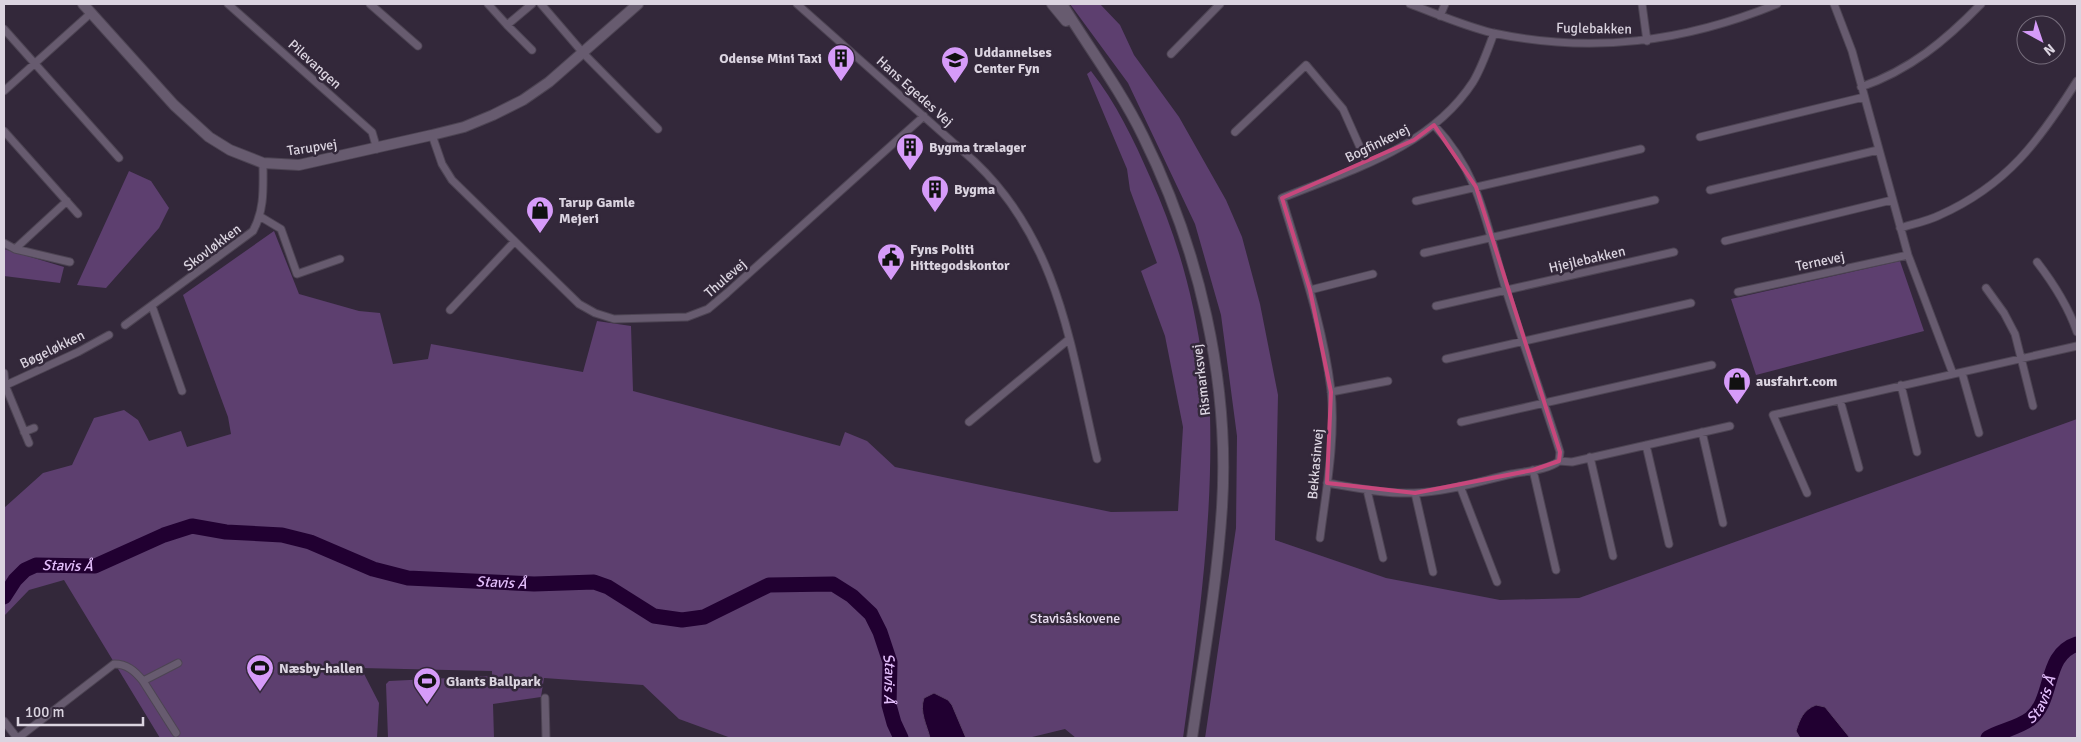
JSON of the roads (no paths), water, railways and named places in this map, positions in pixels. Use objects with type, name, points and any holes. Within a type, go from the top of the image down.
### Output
[{"type":"main road","name":"Tarupvej","points":[[82,4],[174,105],[196,126],[230,150],[263,163],[299,165],[378,149],[464,127],[522,100],[584,54],[638,4]]},
{"type":"main road","name":"Rismarksvej","points":[[1052,4],[1087,44]]},
{"type":"main road","name":"Rismarksvej","points":[[1062,4],[1115,84],[1147,145],[1178,216],[1196,273],[1209,328],[1218,396],[1222,506],[1192,738]]},
{"type":"street","name":"Pilevangen","points":[[228,4],[372,132],[378,149]]},
{"type":"street","points":[[370,4],[418,46]]},
{"type":"street","points":[[488,4],[532,50]]},
{"type":"street","points":[[507,25],[532,4]]},
{"type":"street","points":[[541,4],[584,54],[658,129]]},
{"type":"street","name":"Hans Egedes Vej","points":[[797,4],[990,176],[1016,208],[1037,244],[1055,287],[1097,459]]},
{"type":"street","points":[[1172,54],[1220,4]]},
{"type":"street","name":"Fuglebakken","points":[[1410,4],[1440,16],[1494,33],[1540,40],[1593,43],[1647,41],[1700,30],[1744,17],[1777,4]]},
{"type":"street","points":[[1440,16],[1445,4]]},
{"type":"street","points":[[1642,4],[1647,41]]},
{"type":"street","points":[[1834,4],[1852,51],[1908,254],[1953,374]]},
{"type":"street","points":[[1861,88],[1883,80],[1929,53],[1953,33],[1981,4]]},
{"type":"street","points":[[4,91],[91,13]]},
{"type":"street","points":[[4,29],[119,158]]},
{"type":"street","name":"Bogfinkevej","points":[[1282,198],[1367,163],[1414,140],[1434,125],[1453,107],[1473,81],[1494,33]]},
{"type":"street","points":[[1235,132],[1306,64],[1343,109],[1367,163]]},
{"type":"street","points":[[1900,228],[1940,215],[1997,181],[2022,158],[2044,132],[2077,81]]},
{"type":"street","points":[[1700,137],[1864,97]]},
{"type":"street","name":"Thulevej","points":[[432,135],[442,164],[452,180],[579,304],[594,313],[614,319],[687,317],[708,309],[725,295],[924,116]]},
{"type":"street","points":[[1434,125],[1448,139],[1476,187],[1506,290],[1560,452],[1559,461]]},
{"type":"street","points":[[4,131],[78,214]]},
{"type":"street","points":[[1416,201],[1642,149]]},
{"type":"street","points":[[1710,190],[1878,150]]},
{"type":"street","points":[[263,163],[261,218],[281,229],[297,274],[340,259]]},
{"type":"street","name":"Bekkasinvej","points":[[1282,198],[1310,290],[1323,342],[1331,392],[1331,436],[1320,538]]},
{"type":"street","points":[[1424,253],[1655,200]]},
{"type":"street","points":[[1725,241],[1892,200]]},
{"type":"street","points":[[15,249],[67,201]]},
{"type":"street","name":"Skovløkken","points":[[124,325],[244,240],[253,231],[261,218]]},
{"type":"street","points":[[4,242],[15,249],[70,262]]},
{"type":"street","points":[[450,310],[514,242]]},
{"type":"street","name":"Hjejlebakken","points":[[1436,306],[1674,252]]},
{"type":"street","name":"Ternevej","points":[[1738,292],[1908,254]]},
{"type":"street","points":[[2037,262],[2055,286],[2072,317],[2077,332]]},
{"type":"street","points":[[1310,290],[1373,274]]},
{"type":"street","points":[[1986,288],[2008,320],[2022,359],[2033,406]]},
{"type":"street","points":[[1446,359],[1691,303]]},
{"type":"street","points":[[152,306],[182,391]]},
{"type":"street","name":"Bøgeløkken","points":[[5,386],[78,352],[109,335]]},
{"type":"street","points":[[969,422],[1068,340]]},
{"type":"street","points":[[1806,494],[1773,415],[2077,346]]},
{"type":"street","points":[[1461,422],[1712,365]]},
{"type":"street","name":"Bøgeløkken","points":[[4,373],[5,386],[28,442]]},
{"type":"street","points":[[1962,373],[1979,433]]},
{"type":"street","points":[[1331,392],[1388,381]]},
{"type":"street","points":[[1901,385],[1917,452]]},
{"type":"street","points":[[1840,400],[1859,468]]},
{"type":"street","points":[[1327,483],[1367,490],[1415,493],[1460,486],[1533,470],[1555,464],[1559,461],[1572,462],[1730,426]]},
{"type":"street","points":[[24,432],[34,428]]},
{"type":"street","points":[[1702,432],[1723,523]]},
{"type":"street","points":[[1646,445],[1669,544]]},
{"type":"street","points":[[1590,457],[1613,556]]},
{"type":"street","points":[[1533,470],[1556,570]]},
{"type":"street","points":[[1460,486],[1497,582]]},
{"type":"street","points":[[1367,490],[1383,558]]},
{"type":"street","points":[[1415,493],[1433,572]]},
{"type":"street","points":[[143,681],[178,663]]},
{"type":"street","points":[[4,721],[17,738],[114,664],[122,664],[130,668],[143,681],[176,733]]},
{"type":"street","points":[[545,698],[546,738]]},
{"type":"waterway","name":"Stavis Å","points":[[4,597],[15,580],[25,570],[36,565],[95,566],[164,535],[192,526],[226,532],[282,535],[310,542],[373,569],[408,578],[534,584],[594,582],[608,587],[654,616],[682,620],[704,617],[769,585],[833,584],[852,596],[871,614],[880,632],[890,662],[889,705],[901,738]]},
{"type":"waterway","name":"Stavis Å","points":[[1988,738],[2030,719],[2038,710],[2043,700],[2059,658],[2066,650],[2077,644]]},
{"type":"place","name":"Odense Mini Taxi","points":[[841,82]]},
{"type":"place","name":"Uddannelses Center Fyn","points":[[955,84]]},
{"type":"place","name":"Bygma trælager","points":[[910,171]]},
{"type":"place","name":"Bygma","points":[[935,213]]},
{"type":"place","name":"Tarup Gamle Mejeri","points":[[540,234]]},
{"type":"place","name":"Fyns Politi Hittegodskontor","points":[[891,281]]},
{"type":"place","name":"ausfahrt.com","points":[[1737,405]]},
{"type":"place","name":"Næsby-hallen","points":[[260,692]]},
{"type":"place","name":"Giants Ballpark","points":[[427,705]]},
{"type":"park label","name":"Stavisåskovene","points":[[1075,618]]}]
